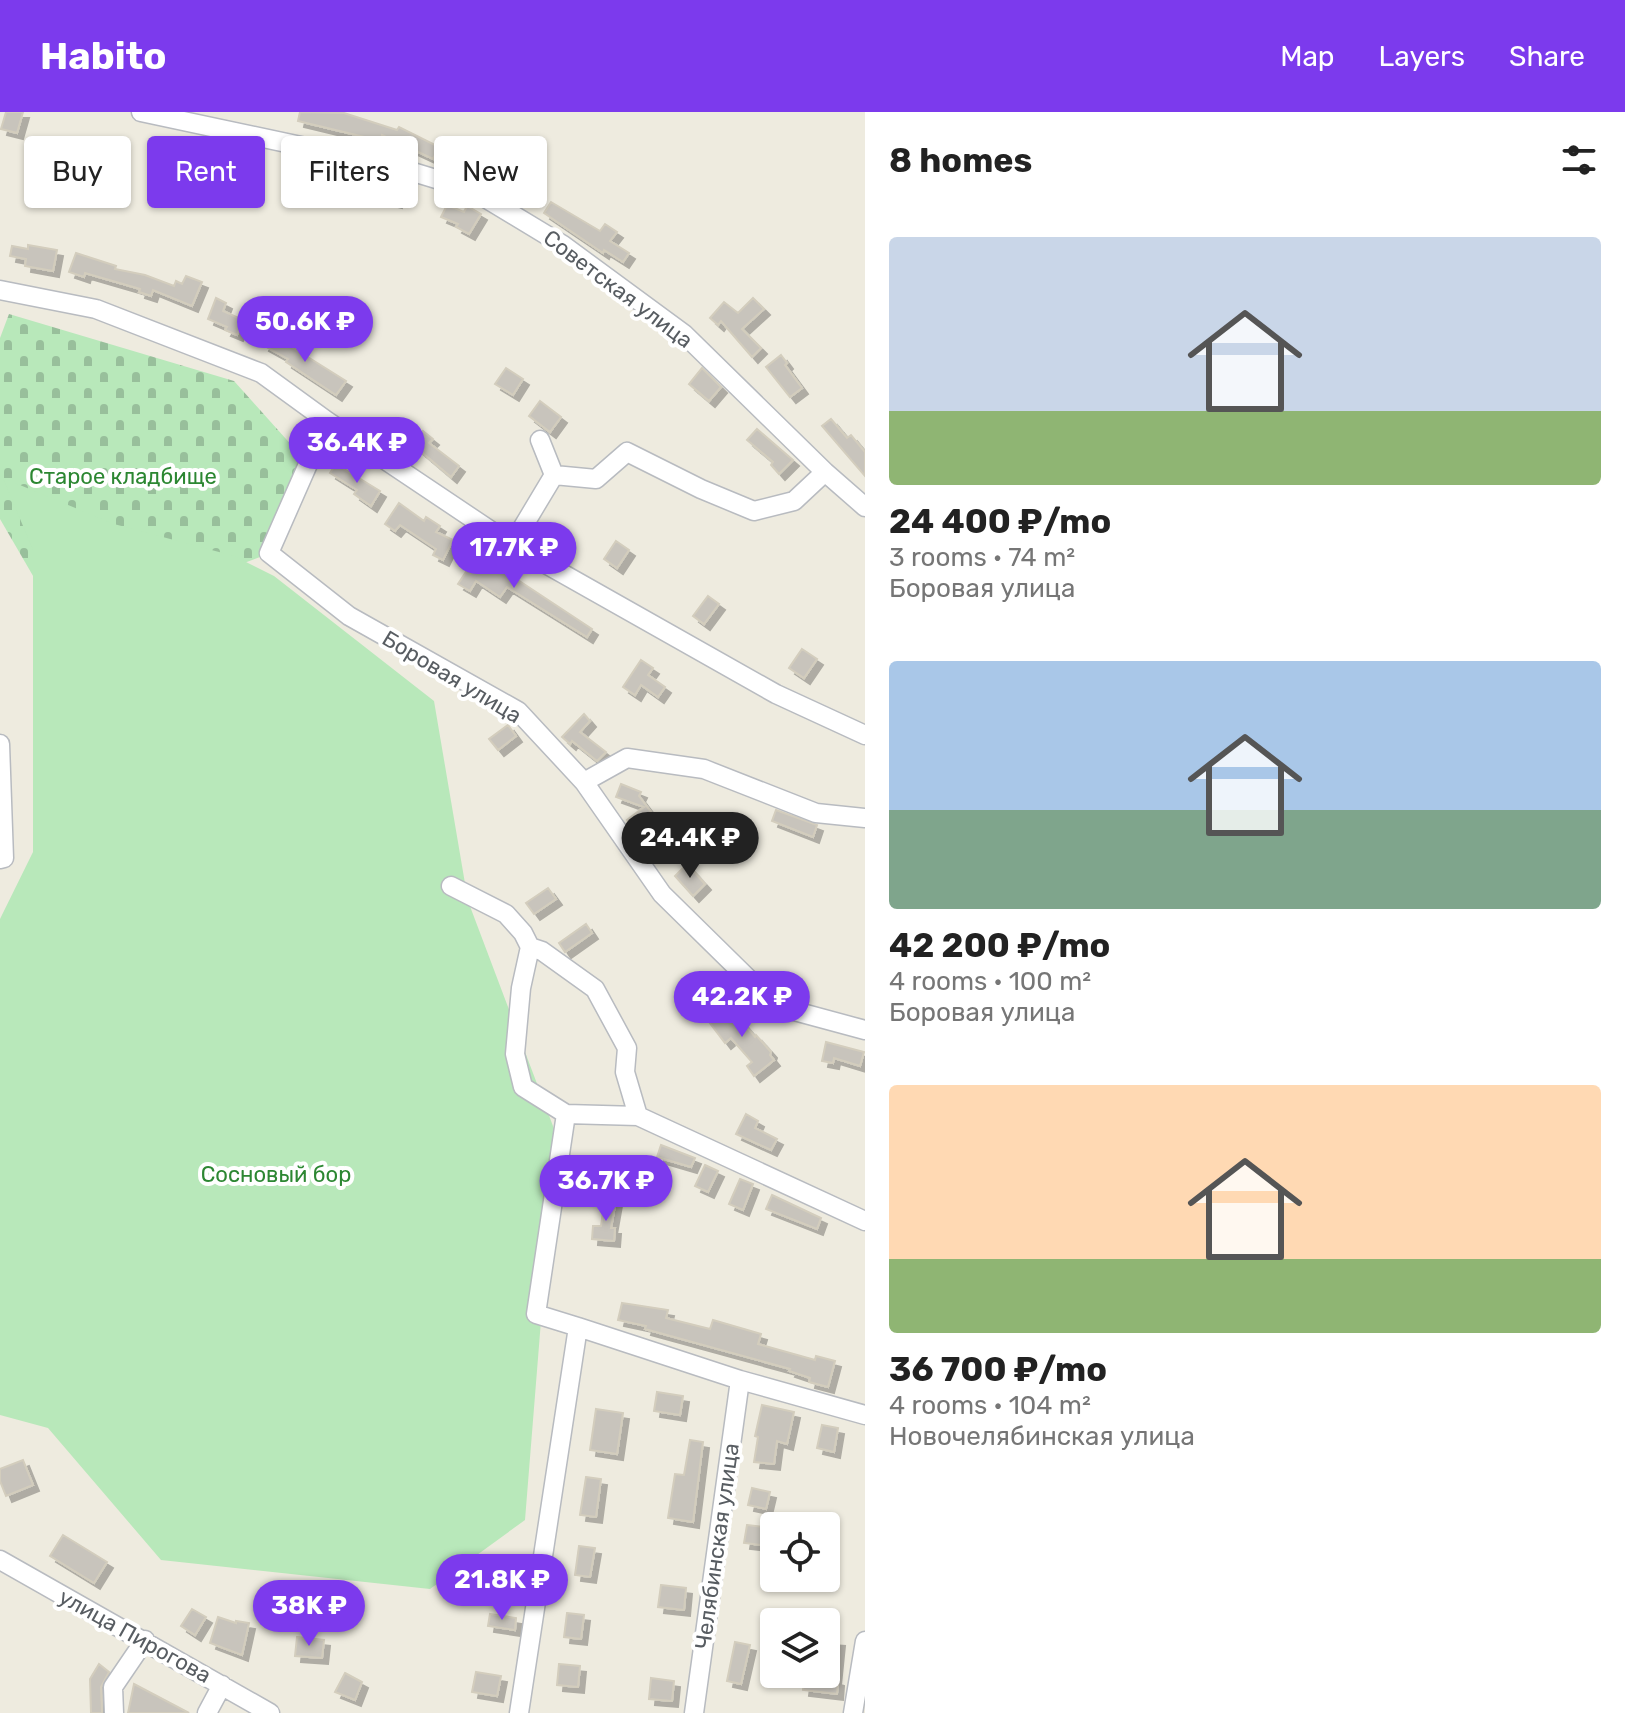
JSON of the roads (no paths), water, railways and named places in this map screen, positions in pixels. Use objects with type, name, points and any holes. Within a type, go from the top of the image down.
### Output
[{"type":"street","name":"Советская улица","points":[[141,112],[390,165],[472,190],[563,245],[684,334],[865,507]]},
{"type":"street","points":[[2,293],[96,309],[261,373],[512,545],[776,694],[865,735]]},
{"type":"street","name":"Боровая улица","points":[[327,421],[269,553],[349,616],[518,711],[584,782],[662,894],[776,1006],[865,1030]]},
{"type":"street","points":[[540,440],[554,475]]},
{"type":"street","points":[[554,475],[596,479],[627,452],[754,511],[794,501],[825,472]]},
{"type":"street","points":[[512,545],[554,475]]},
{"type":"street","points":[[0,744],[4,858],[0,859]]},
{"type":"street","points":[[584,782],[627,758],[704,769],[816,813],[865,818]]},
{"type":"street","points":[[451,886],[506,914],[523,933],[530,947],[521,988],[515,1054],[523,1087],[566,1114],[638,1116],[865,1221]]},
{"type":"street","points":[[530,947],[542,951],[595,989],[627,1048],[625,1072],[638,1116]]},
{"type":"street","points":[[566,1114],[536,1314],[740,1380],[865,1415]]},
{"type":"street","points":[[519,1713],[578,1327]]},
{"type":"street","name":"Челябинская улица","points":[[694,1713],[740,1380]]},
{"type":"street","name":"улица Пирогова","points":[[0,1560],[270,1713]]},
{"type":"street","points":[[114,1713],[113,1687],[145,1640]]},
{"type":"street","points":[[853,1713],[865,1641]]},
{"type":"street","points":[[207,1713],[222,1685]]},
{"type":"park label","name":"Старое кладбище","points":[[123,476]]},
{"type":"park label","name":"Сосновый бор","points":[[276,1174]]}]
